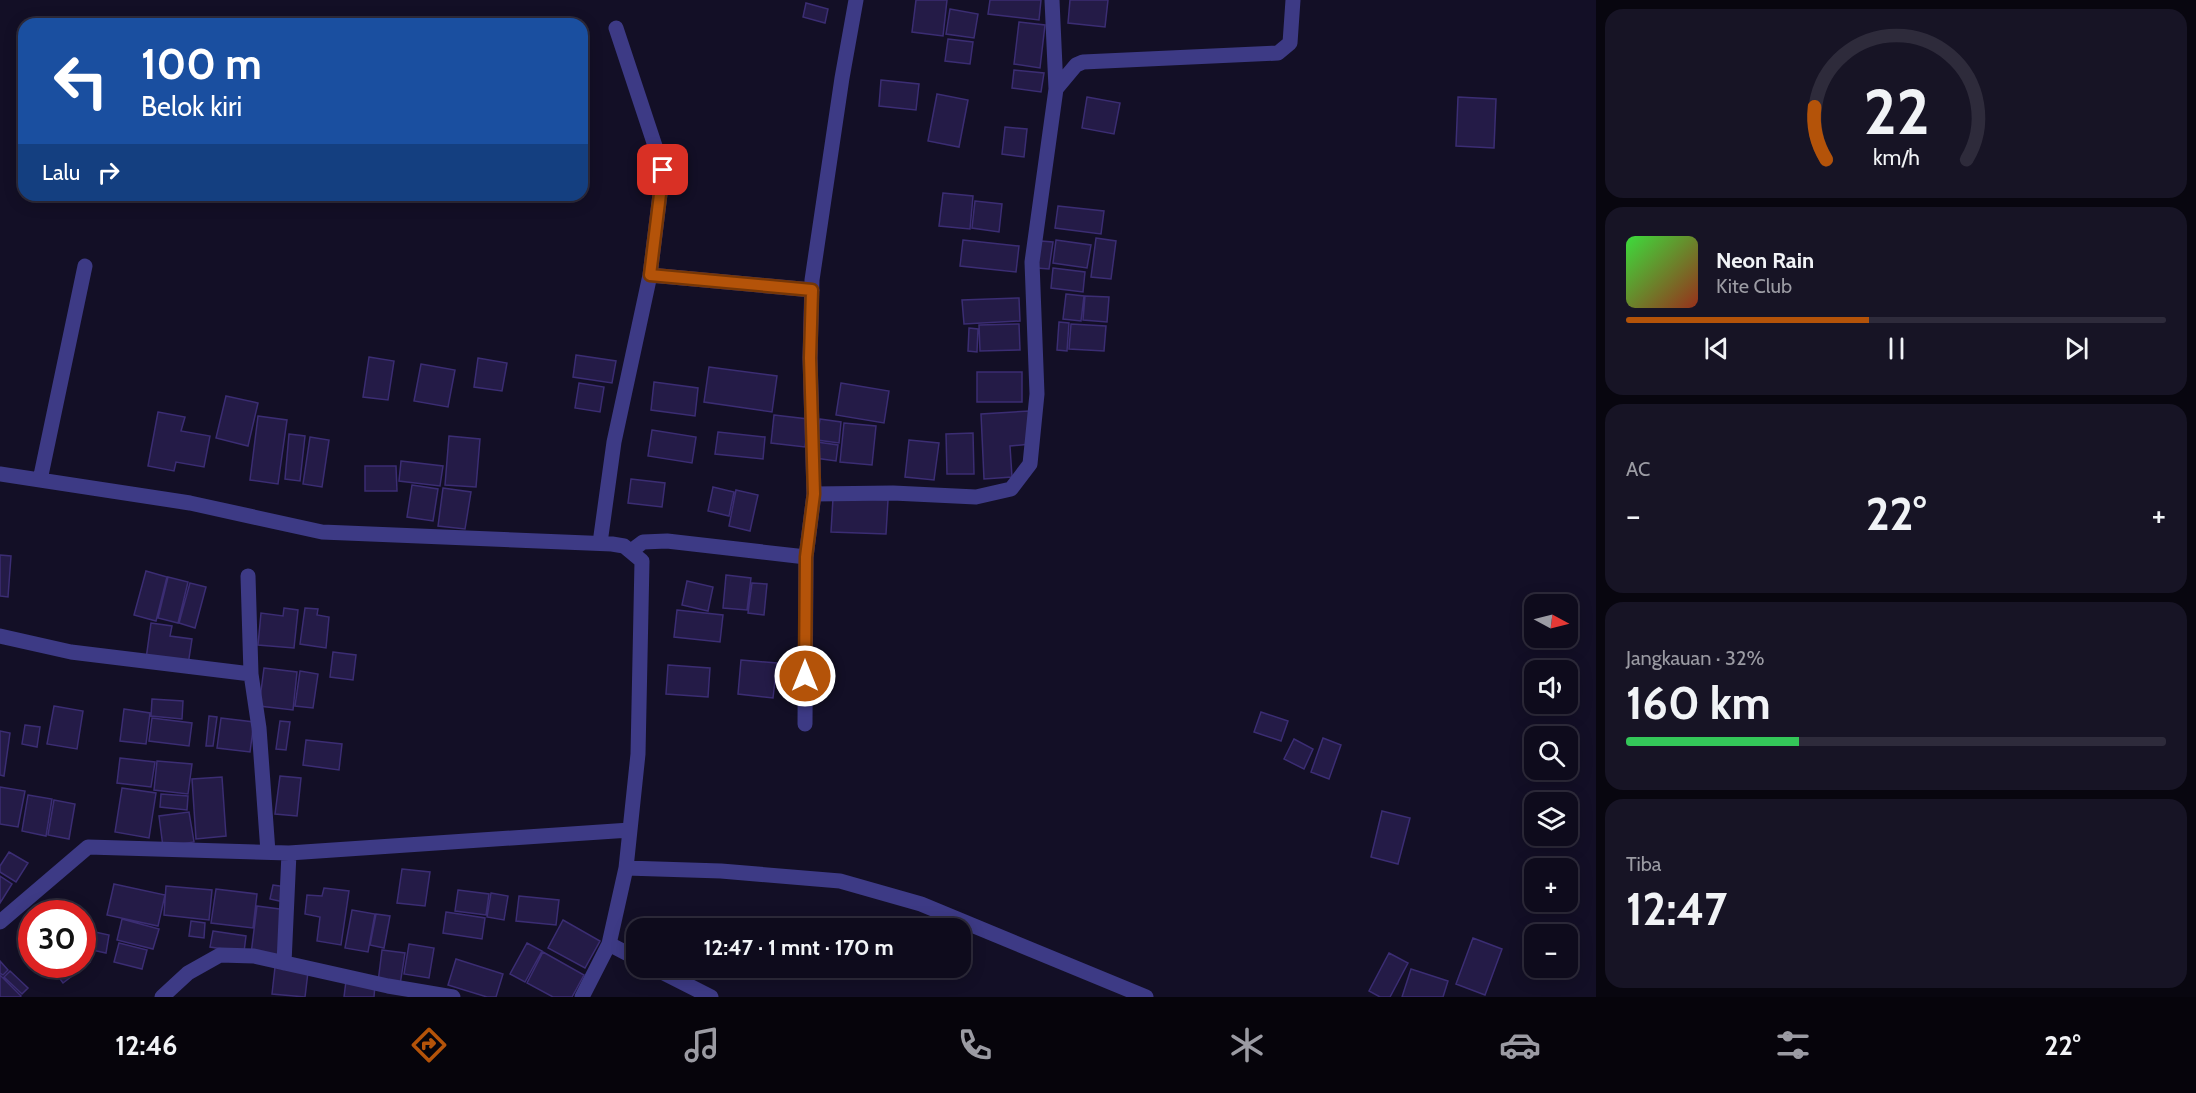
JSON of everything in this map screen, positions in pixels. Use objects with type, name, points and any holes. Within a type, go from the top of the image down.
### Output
[{"type":"street","points":[[805,724],[806,557],[814,494],[810,358],[812,290],[842,78],[856,0]]},
{"type":"street","points":[[814,494],[893,493],[976,497],[1011,489],[1030,464],[1037,394],[1032,262],[1056,89],[1052,0]]},
{"type":"street","points":[[1056,89],[1076,65],[1083,62],[1278,53],[1290,43],[1293,0]]},
{"type":"street","points":[[600,543],[614,442],[650,275],[663,170],[616,28]]},
{"type":"street","points":[[40,480],[85,266]]},
{"type":"street","points":[[650,275],[812,290]]},
{"type":"street","points":[[0,474],[190,503],[322,532],[600,543],[624,546],[631,551],[642,561],[638,754],[626,868],[609,944],[582,997]]},
{"type":"street","points":[[631,551],[643,542],[667,540],[806,557]]},
{"type":"street","points":[[248,576],[251,674],[259,728],[268,852]]},
{"type":"street","points":[[0,636],[71,652],[251,674]]},
{"type":"street","points":[[0,922],[88,847],[289,853],[630,830]]},
{"type":"street","points":[[284,963],[289,853]]},
{"type":"street","points":[[626,868],[721,871],[840,881],[921,904],[1146,997]]},
{"type":"street","points":[[609,944],[626,953]]},
{"type":"street","points":[[162,997],[188,972],[220,955],[254,956],[453,997]]},
{"type":"street","points":[[674,978],[711,997]]},
{"type":"building","points":[[916,0],[947,0],[943,36],[912,32]]},
{"type":"building","points":[[990,0],[1041,0],[1039,20],[988,14]]},
{"type":"building","points":[[1070,0],[1108,0],[1105,27],[1068,23]]},
{"type":"building","points":[[806,3],[828,9],[825,23],[803,17]]},
{"type":"building","points":[[950,9],[978,14],[974,38],[946,34]]},
{"type":"building","points":[[1019,22],[1045,25],[1040,68],[1014,64]]},
{"type":"building","points":[[948,39],[973,42],[970,64],[945,61]]},
{"type":"building","points":[[1014,70],[1044,73],[1041,92],[1012,88]]},
{"type":"building","points":[[881,80],[919,84],[916,110],[879,106]]},
{"type":"building","points":[[937,94],[968,100],[959,147],[928,141]]},
{"type":"building","points":[[1087,97],[1120,103],[1114,134],[1082,128]]},
{"type":"building","points":[[1458,97],[1496,99],[1494,148],[1456,146]]},
{"type":"building","points":[[1005,127],[1027,129],[1024,157],[1002,154]]},
{"type":"building","points":[[943,193],[973,196],[970,229],[939,226]]},
{"type":"building","points":[[975,201],[1002,204],[999,232],[972,228]]},
{"type":"building","points":[[1058,206],[1104,211],[1101,234],[1055,228]]},
{"type":"building","points":[[1096,238],[1116,241],[1111,279],[1091,277]]},
{"type":"building","points":[[963,240],[1019,246],[1016,272],[960,266]]},
{"type":"building","points":[[1056,240],[1091,245],[1087,268],[1053,263]]},
{"type":"building","points":[[1041,241],[1053,242],[1049,269],[1037,268]]},
{"type":"building","points":[[1053,268],[1085,272],[1083,292],[1051,288]]},
{"type":"building","points":[[1066,294],[1084,296],[1081,321],[1063,319]]},
{"type":"building","points":[[1085,296],[1109,297],[1107,322],[1083,320]]},
{"type":"building","points":[[1019,298],[1020,321],[964,324],[962,300]]},
{"type":"building","points":[[1059,322],[1069,323],[1067,351],[1057,350]]},
{"type":"building","points":[[1019,324],[1020,350],[980,351],[979,325]]},
{"type":"building","points":[[1071,324],[1106,326],[1104,351],[1069,349]]},
{"type":"building","points":[[969,328],[978,329],[977,352],[968,351]]},
{"type":"building","points":[[576,355],[616,361],[612,383],[573,377]]},
{"type":"building","points":[[369,357],[394,361],[388,400],[363,397]]},
{"type":"building","points":[[478,358],[507,363],[502,391],[474,387]]},
{"type":"building","points":[[421,364],[455,370],[448,407],[414,401]]},
{"type":"building","points":[[709,367],[777,376],[772,412],[704,402]]},
{"type":"building","points":[[977,372],[1022,372],[1022,402],[977,402]]},
{"type":"building","points":[[654,382],[698,388],[695,416],[651,410]]},
{"type":"building","points":[[579,383],[604,387],[600,412],[575,408]]},
{"type":"building","points":[[841,383],[889,391],[884,423],[836,415]]},
{"type":"building","points":[[226,396],[258,403],[248,446],[216,438]]},
{"type":"building","points":[[1029,411],[1031,444],[1010,446],[1012,477],[984,479],[981,414]]},
{"type":"building","points":[[158,412],[185,417],[181,431],[210,436],[204,467],[176,462],[174,471],[148,466]]},
{"type":"building","points":[[774,415],[808,419],[805,447],[771,443]]},
{"type":"building","points":[[258,416],[287,420],[278,484],[250,480]]},
{"type":"building","points":[[820,419],[841,422],[839,443],[817,440]]},
{"type":"building","points":[[844,423],[876,426],[872,465],[840,462]]},
{"type":"building","points":[[652,430],[696,437],[692,463],[648,456]]},
{"type":"building","points":[[718,432],[765,437],[763,459],[715,454]]},
{"type":"building","points":[[973,433],[974,474],[947,474],[946,434]]},
{"type":"building","points":[[289,434],[305,436],[300,481],[285,479]]},
{"type":"building","points":[[449,436],[480,439],[476,487],[445,485]]},
{"type":"building","points":[[310,437],[329,440],[322,487],[303,484]]},
{"type":"building","points":[[909,440],[939,443],[934,480],[905,477]]},
{"type":"building","points":[[817,442],[838,445],[836,461],[815,458]]},
{"type":"building","points":[[401,461],[443,466],[440,486],[399,481]]},
{"type":"building","points":[[365,466],[396,466],[397,491],[365,491]]},
{"type":"building","points":[[631,479],[665,483],[662,507],[628,503]]},
{"type":"building","points":[[412,485],[438,489],[433,521],[407,517]]},
{"type":"building","points":[[713,487],[734,492],[729,516],[708,511]]},
{"type":"building","points":[[443,488],[471,492],[465,529],[438,526]]},
{"type":"building","points":[[736,490],[758,495],[750,531],[729,526]]},
{"type":"building","points":[[833,498],[888,500],[886,534],[831,532]]},
{"type":"building","points":[[0,555],[11,556],[8,597],[0,596]]},
{"type":"building","points":[[146,571],[167,577],[156,621],[134,615]]},
{"type":"building","points":[[726,575],[751,578],[747,610],[723,608]]},
{"type":"building","points":[[168,577],[188,582],[178,623],[158,618]]},
{"type":"building","points":[[687,581],[713,587],[708,611],[682,605]]},
{"type":"building","points":[[190,583],[206,587],[195,628],[179,623]]},
{"type":"building","points":[[752,583],[767,584],[764,615],[748,613]]},
{"type":"building","points":[[284,608],[298,610],[294,648],[258,645],[261,613],[283,616]]},
{"type":"building","points":[[305,608],[318,609],[317,615],[329,617],[326,648],[300,644]]},
{"type":"building","points":[[677,610],[723,615],[720,642],[674,637]]},
{"type":"building","points":[[151,623],[172,626],[170,636],[192,639],[188,665],[146,659]]},
{"type":"building","points":[[333,652],[356,655],[353,680],[330,677]]},
{"type":"building","points":[[741,660],[777,663],[773,698],[738,694]]},
{"type":"building","points":[[668,665],[710,668],[708,697],[666,694]]},
{"type":"building","points":[[264,668],[297,672],[293,710],[259,706]]},
{"type":"building","points":[[300,671],[318,674],[313,708],[295,706]]},
{"type":"building","points":[[152,699],[183,701],[182,719],[151,716]]},
{"type":"building","points":[[54,706],[83,711],[77,749],[47,744]]},
{"type":"building","points":[[124,709],[150,713],[146,744],[120,741]]},
{"type":"building","points":[[1261,712],[1288,721],[1281,741],[1254,732]]},
{"type":"building","points":[[209,716],[217,717],[213,746],[206,746]]},
{"type":"building","points":[[152,718],[192,723],[189,746],[149,741]]},
{"type":"building","points":[[221,718],[254,722],[250,752],[217,748]]},
{"type":"building","points":[[280,721],[290,722],[286,750],[276,749]]},
{"type":"building","points":[[25,725],[40,727],[37,747],[22,744]]},
{"type":"building","points":[[0,731],[10,733],[4,776],[0,775]]},
{"type":"building","points":[[1323,738],[1341,745],[1329,779],[1311,772]]},
{"type":"building","points":[[1294,739],[1313,749],[1304,769],[1284,759]]},
{"type":"building","points":[[306,740],[342,744],[339,770],[303,765]]},
{"type":"building","points":[[120,758],[155,762],[151,787],[117,783]]},
{"type":"building","points":[[157,761],[192,764],[188,794],[154,790]]},
{"type":"building","points":[[280,776],[301,778],[297,816],[275,814]]},
{"type":"building","points":[[222,777],[226,836],[196,839],[192,779]]},
{"type":"building","points":[[0,787],[25,791],[18,827],[0,824]]},
{"type":"building","points":[[122,788],[156,793],[149,838],[115,832]]},
{"type":"building","points":[[161,794],[188,796],[187,810],[160,807]]},
{"type":"building","points":[[28,795],[52,799],[46,836],[22,831]]},
{"type":"building","points":[[54,800],[75,804],[69,839],[48,835]]},
{"type":"building","points":[[1382,811],[1410,818],[1398,864],[1371,857]]},
{"type":"building","points":[[189,812],[194,842],[163,847],[159,816]]},
{"type":"building","points":[[9,852],[28,863],[16,882],[0,872],[0,866]]},
{"type":"building","points":[[402,869],[430,872],[425,906],[397,903]]},
{"type":"building","points":[[0,876],[12,884],[0,903]]},
{"type":"building","points":[[114,884],[165,895],[158,926],[107,915]]},
{"type":"building","points":[[273,885],[286,887],[284,902],[270,899]]},
{"type":"building","points":[[166,886],[212,890],[209,920],[164,915]]},
{"type":"building","points":[[324,888],[349,891],[341,945],[317,941],[320,917],[305,914],[307,895],[322,896]]},
{"type":"building","points":[[216,889],[257,894],[253,928],[211,923]]},
{"type":"building","points":[[458,890],[489,894],[486,915],[455,911]]},
{"type":"building","points":[[491,893],[508,896],[504,920],[487,917]]},
{"type":"building","points":[[519,896],[559,900],[556,925],[516,921]]},
{"type":"building","points":[[257,906],[287,910],[282,957],[251,954]]},
{"type":"building","points":[[352,910],[375,914],[368,952],[345,948]]},
{"type":"building","points":[[446,912],[485,918],[482,939],[443,933]]},
{"type":"building","points":[[376,914],[390,916],[384,948],[370,945]]},
{"type":"building","points":[[122,919],[159,929],[153,949],[117,940]]},
{"type":"building","points":[[563,920],[600,941],[585,968],[548,948]]},
{"type":"building","points":[[191,921],[205,923],[204,938],[189,936]]},
{"type":"building","points":[[213,931],[246,936],[244,952],[210,947]]},
{"type":"building","points":[[96,932],[109,935],[106,953],[96,951]]},
{"type":"building","points":[[1473,938],[1502,949],[1485,995],[1456,984]]},
{"type":"building","points":[[119,943],[147,950],[142,969],[114,962]]},
{"type":"building","points":[[527,943],[542,951],[525,982],[510,974]]},
{"type":"building","points":[[409,944],[434,948],[429,978],[404,974]]},
{"type":"building","points":[[382,950],[405,953],[400,985],[378,982]]},
{"type":"building","points":[[543,952],[584,975],[572,997],[553,997],[527,983]]},
{"type":"building","points":[[1389,953],[1408,963],[1390,997],[1380,997],[1369,991]]},
{"type":"building","points":[[456,959],[503,974],[496,997],[487,997],[448,985]]},
{"type":"building","points":[[0,961],[8,970],[3,975],[0,973]]},
{"type":"building","points":[[275,967],[308,972],[305,997],[272,994]]},
{"type":"building","points":[[1411,969],[1448,981],[1443,997],[1402,997]]},
{"type":"building","points":[[10,971],[28,988],[22,994],[4,977]]},
{"type":"building","points":[[0,975],[21,996],[20,997],[0,997]]},
{"type":"building","points":[[59,978],[69,978],[63,983]]},
{"type":"building","points":[[346,981],[375,985],[374,997],[344,997]]},
{"type":"route","points":[[663,170],[650,275],[769,284],[812,290],[810,358],[814,494],[806,557],[805,676]]}]
